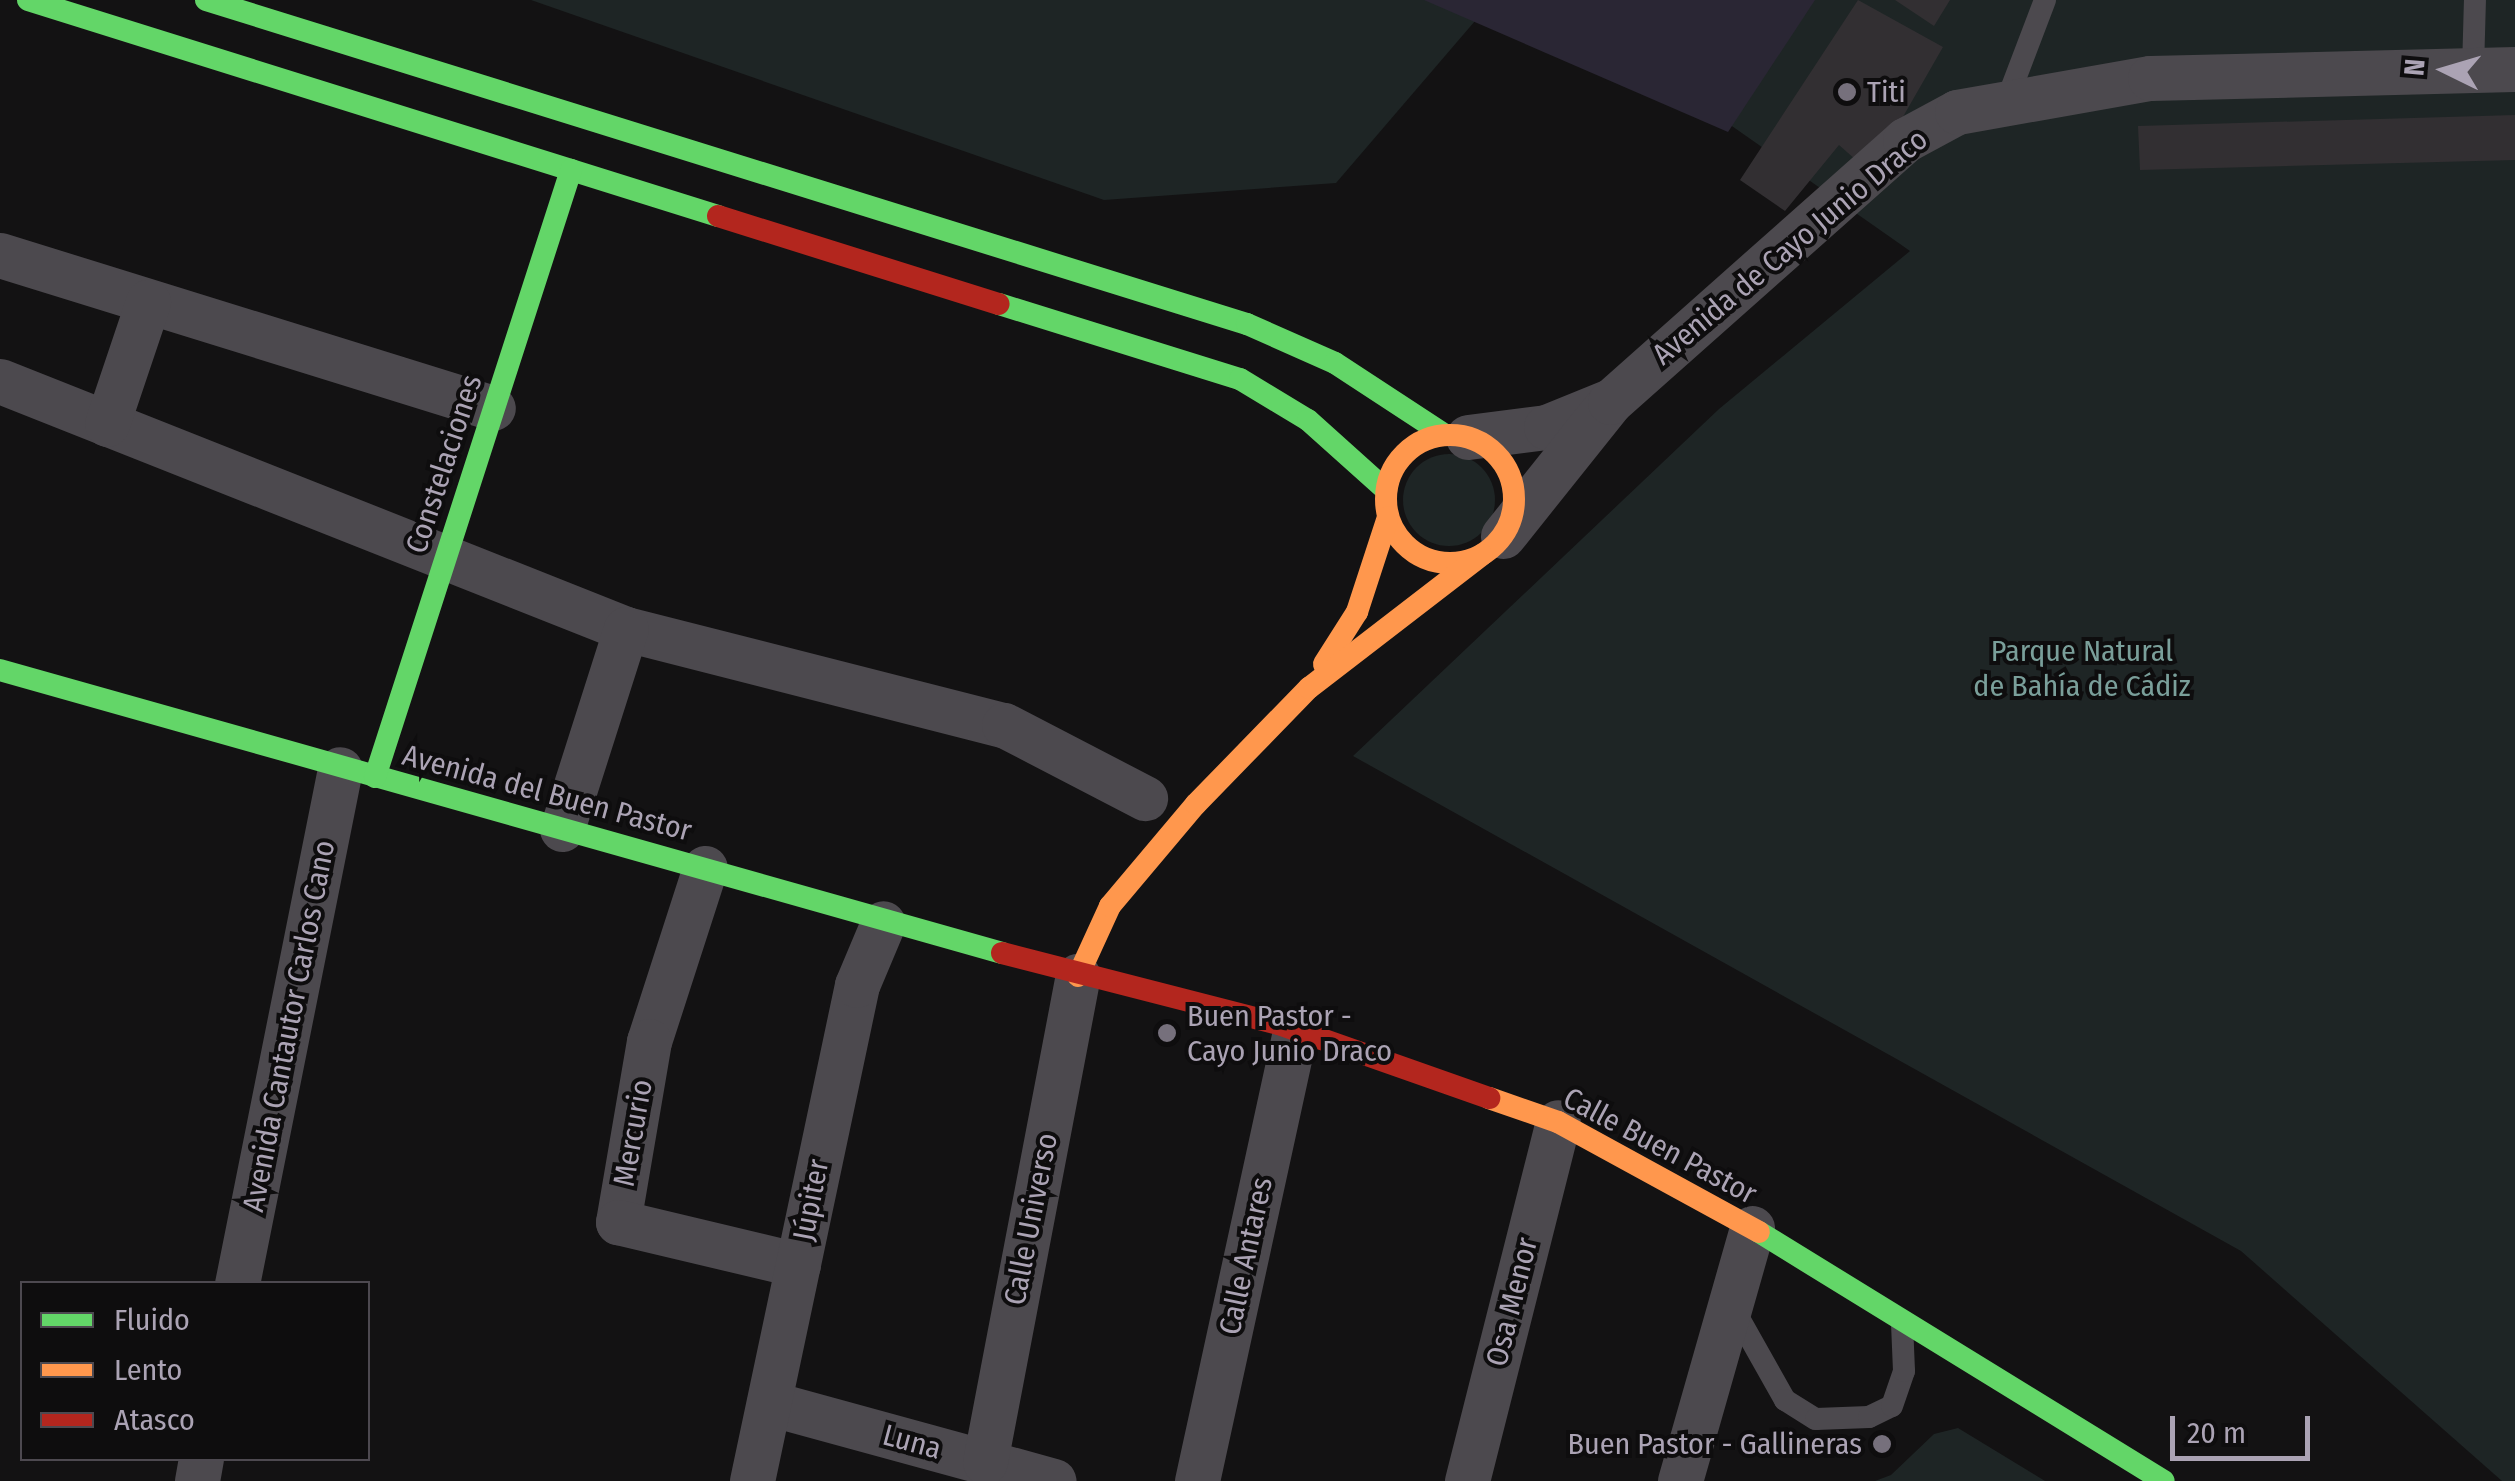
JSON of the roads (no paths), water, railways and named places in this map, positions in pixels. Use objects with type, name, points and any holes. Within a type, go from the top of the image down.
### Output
[{"type":"street","points":[[28,0],[1240,379],[1308,420],[1386,490]]},
{"type":"street","points":[[206,0],[1247,324],[1336,363],[1456,436],[1486,445],[1511,478],[1514,498],[1492,546],[1444,563],[1409,549],[1388,517],[1386,490],[1405,452],[1456,436]]},
{"type":"street","name":"Avenida de Cayo Junio Draco","points":[[1078,976],[1110,906],[1163,839],[1308,688],[1492,546],[1610,402],[1905,140],[1957,112],[2007,100],[2150,78],[2494,70]]},
{"type":"street","name":"Constelaciones","points":[[357,773],[446,558],[571,170]]},
{"type":"street","points":[[0,255],[493,408]]},
{"type":"street","points":[[107,424],[148,302]]},
{"type":"street","points":[[0,381],[626,629],[1004,725],[1145,798]]},
{"type":"street","name":"Avenida de Cayo Junio Draco","points":[[1456,436],[1546,427],[1610,402]]},
{"type":"street","name":"Avenida de Cayo Junio Draco","points":[[1308,688],[1357,612],[1388,517]]},
{"type":"street","points":[[562,829],[626,629]]},
{"type":"street","name":"Avenida del Buen Pastor","points":[[0,670],[705,868],[883,924],[1078,976]]},
{"type":"street","name":"Avenida Cantautor Carlos Cano","points":[[238,1281],[357,773]]},
{"type":"street","name":"Mercurio","points":[[705,868],[649,1042],[618,1222],[798,1265]]},
{"type":"street","name":"Júpiter","points":[[752,1481],[857,985],[883,924]]},
{"type":"street","name":"Calle Buen Pastor","points":[[1078,976],[1295,1030],[1558,1122],[1752,1228],[2164,1481]]},
{"type":"street","name":"Calle Universo","points":[[985,1462],[1078,976]]},
{"type":"street","name":"Calle Antares","points":[[1198,1481],[1295,1030]]},
{"type":"street","name":"Osa Menor","points":[[1467,1481],[1558,1122]]},
{"type":"street","points":[[1680,1481],[1728,1298],[1752,1228]]},
{"type":"street","name":"Luna","points":[[769,1403],[1054,1481]]},
{"type":"lane","points":[[2007,100],[2045,0]]},
{"type":"lane","points":[[2476,0],[2494,70]]},
{"type":"lane","points":[[1728,1298],[1774,1385],[1816,1419],[1842,1422],[1892,1406],[1904,1370],[1902,1320]]},
{"type":"place","name":"Titi","points":[[1847,92]]},
{"type":"place","name":"Buen Pastor - Cayo Junio Draco","points":[[1167,1033]]},
{"type":"place","name":"Buen Pastor - Gallineras","points":[[1882,1444]]},
{"type":"park label","name":"Parque Natural de Bahía de Cádiz","points":[[2082,668]]}]
